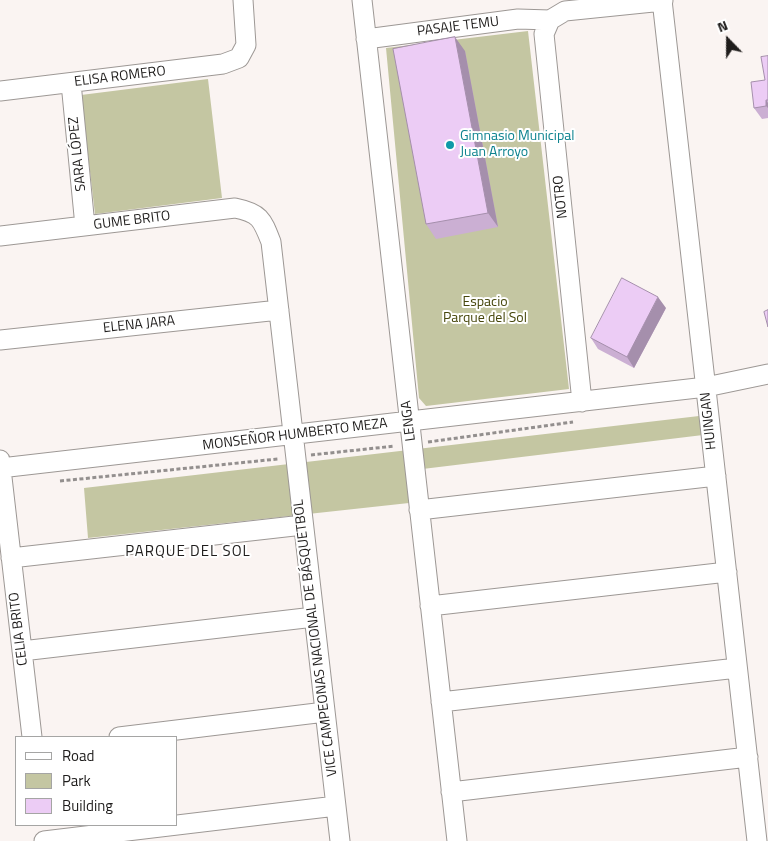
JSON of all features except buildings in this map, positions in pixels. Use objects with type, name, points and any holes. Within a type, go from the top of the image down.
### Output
[{"type":"street","name":"ELISA ROMERO","points":[[0,91],[215,66],[239,58],[246,45],[243,0]]},
{"type":"street","name":"LENGA","points":[[362,0],[457,841]]},
{"type":"street","points":[[550,20],[565,11],[663,1]]},
{"type":"street","name":"HUINGAN","points":[[663,1],[757,841]]},
{"type":"street","name":"PASAJE TEMU","points":[[366,39],[518,19],[550,20]]},
{"type":"street","name":"NOTRO","points":[[550,20],[546,26],[544,41],[582,402]]},
{"type":"street","name":"SARA LÓPEZ","points":[[71,83],[85,226]]},
{"type":"street","name":"GUME BRITO","points":[[0,236],[235,208],[250,211],[261,219]]},
{"type":"street","name":"VICE CAMPEONAS NACIONAL DE BÁSQUETBOL","points":[[261,219],[271,242],[340,841]]},
{"type":"street","name":"ELENA JARA","points":[[0,340],[279,310]]},
{"type":"street","name":"MONSEÑOR HUMBERTO MEZA","points":[[0,465],[292,436],[582,402],[706,387],[768,374]]},
{"type":"street","name":"CELIA BRITO","points":[[0,465],[32,736]]},
{"type":"street","points":[[419,510],[716,476]]},
{"type":"street","points":[[11,558],[303,525]]},
{"type":"street","points":[[430,606],[727,572]]},
{"type":"street","points":[[22,651],[314,617]]},
{"type":"street","points":[[441,702],[737,668]]},
{"type":"street","points":[[127,736],[325,712]]},
{"type":"street","points":[[451,792],[748,757]]},
{"type":"street","points":[[178,825],[336,806]]},
{"type":"street","points":[[42,826],[44,841],[169,826]]},
{"type":"path","points":[[52,482],[412,444],[579,422]]},
{"type":"green space","name":"Espacio Parque del Sol","points":[[528,31],[569,389],[426,406],[419,398],[386,48]]},
{"type":"green space","points":[[208,79],[222,198],[95,214],[81,95]]},
{"type":"green space","points":[[699,416],[703,435],[406,471],[409,503],[88,538],[84,488]]},
{"type":"place","name":"Gimnasio Municipal Juan Arroyo","points":[[450,145]]},
{"type":"district","name":"PARQUE DEL SOL","points":[[188,552]]}]
